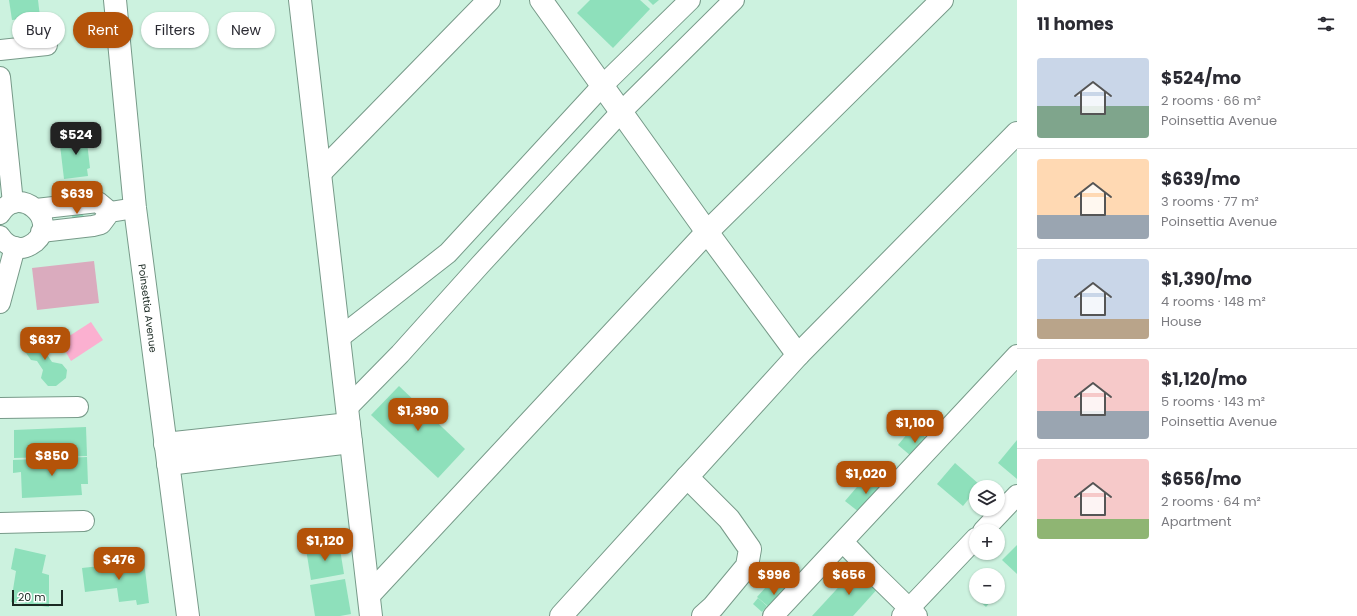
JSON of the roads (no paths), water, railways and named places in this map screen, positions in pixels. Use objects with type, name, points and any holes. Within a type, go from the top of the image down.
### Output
[{"type":"street","name":"Poinsettia Avenue","points":[[115,0],[135,208],[188,616]]},
{"type":"street","points":[[300,0],[370,606]]},
{"type":"street","points":[[320,173],[490,0]]},
{"type":"street","points":[[541,0],[707,232],[798,356]]},
{"type":"street","points":[[339,338],[448,253],[602,86],[690,0]]},
{"type":"street","points":[[166,454],[246,445],[349,425],[400,354],[480,265],[621,112],[734,0]]},
{"type":"street","points":[[370,606],[707,232],[942,0]]},
{"type":"street","points":[[0,50],[19,48]]},
{"type":"street","points":[[0,77],[7,208],[22,202],[30,204],[41,216],[42,224],[41,232],[37,240],[31,245],[23,248],[8,242],[0,303]]},
{"type":"street","points":[[560,616],[798,356],[1017,133]]},
{"type":"street","points":[[36,209],[98,202],[110,212]]},
{"type":"street","points":[[41,232],[101,224],[110,212],[135,208]]},
{"type":"street","points":[[773,616],[1017,355]]},
{"type":"street","points":[[0,408],[78,407]]},
{"type":"street","points":[[687,477],[729,519],[750,549],[747,566],[703,616]]},
{"type":"street","points":[[990,524],[1017,495]]},
{"type":"street","points":[[0,523],[84,521]]},
{"type":"street","points":[[843,542],[910,613],[969,546]]}]
